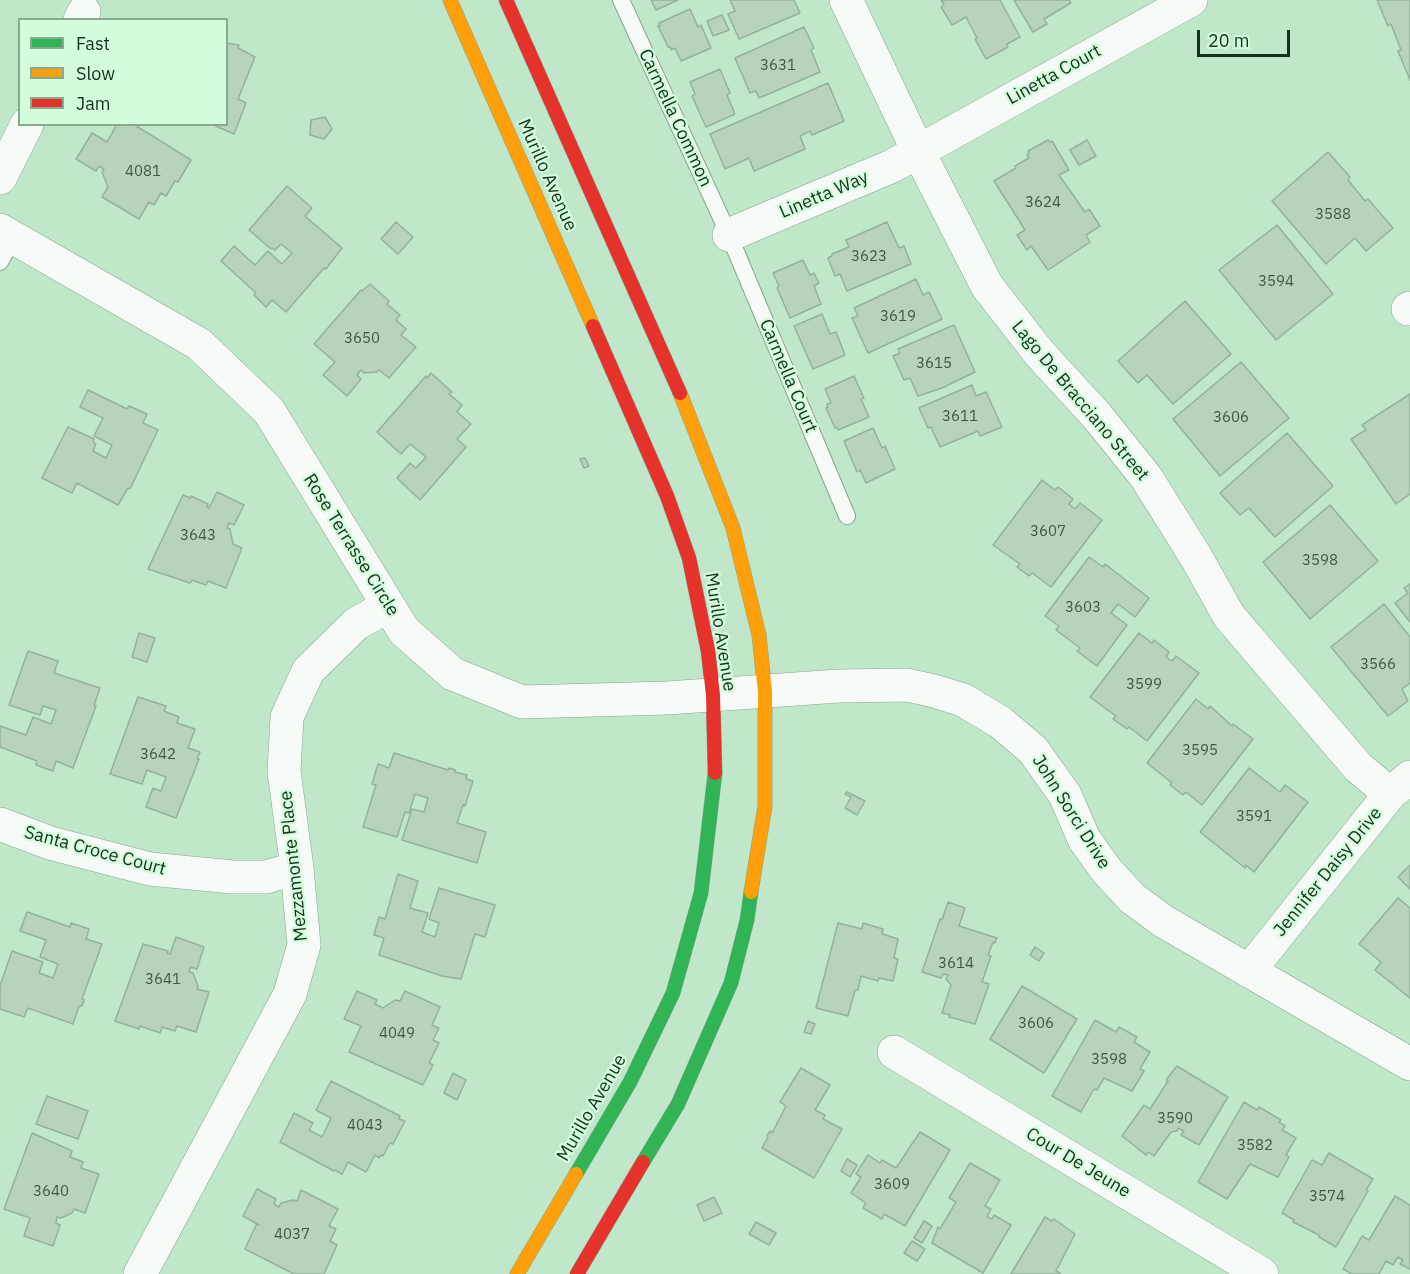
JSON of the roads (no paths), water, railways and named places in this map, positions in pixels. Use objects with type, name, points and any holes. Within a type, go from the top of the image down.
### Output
[{"type":"main road","name":"Murillo Avenue","points":[[450,0],[668,496],[689,558],[708,651],[713,695],[715,773],[701,893],[673,993],[630,1082],[517,1274]]},
{"type":"main road","name":"Murillo Avenue","points":[[506,0],[692,420],[733,528],[759,635],[765,692],[765,806],[747,920],[731,983],[678,1104],[577,1274]]},
{"type":"street","name":"Lago De Bracciano Street","points":[[846,0],[918,151],[987,286],[1040,354],[1097,417],[1146,477],[1196,557],[1229,616],[1358,767],[1400,785]]},
{"type":"street","name":"Linetta Court","points":[[918,151],[1191,0]]},
{"type":"street","points":[[0,178],[26,126]]},
{"type":"street","name":"Linetta Way","points":[[729,235],[892,166],[918,151]]},
{"type":"street","name":"Rose Terrasse Circle","points":[[4,244],[199,344],[269,411],[404,631],[453,674],[522,702],[667,699],[765,692]]},
{"type":"street","name":"Mezzamonte Place","points":[[140,1274],[290,994],[304,945],[297,868],[284,771],[287,717],[308,671],[356,624],[388,606]]},
{"type":"street","name":"John Sorci Drive","points":[[765,692],[839,686],[907,685],[963,700],[1000,722],[1033,750],[1065,795],[1084,839],[1107,871],[1132,898],[1163,921],[1410,1064]]},
{"type":"street","name":"Jennifer Daisy Drive","points":[[1249,971],[1400,785]]},
{"type":"street","name":"Santa Croce Court","points":[[0,824],[50,843],[150,870],[231,877],[266,877],[297,868]]},
{"type":"street","name":"Cour De Jeune","points":[[894,1052],[1262,1274]]},
{"type":"lane","name":"Carmella Common","points":[[621,0],[729,235]]},
{"type":"lane","name":"Carmella Court","points":[[729,235],[847,516]]}]
